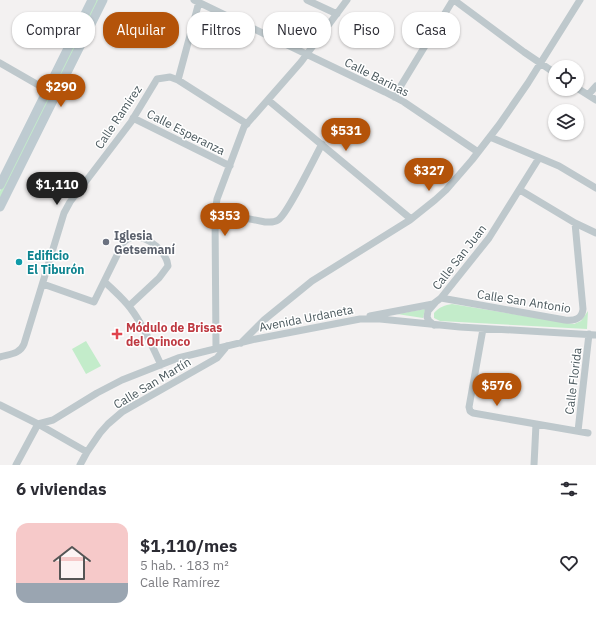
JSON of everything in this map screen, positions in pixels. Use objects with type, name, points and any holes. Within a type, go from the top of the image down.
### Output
[{"type":"main road","points":[[0,185],[92,0]]},
{"type":"main road","points":[[0,207],[103,0]]},
{"type":"street","points":[[307,0],[337,14]]},
{"type":"street","points":[[216,348],[215,212],[217,199],[244,127],[307,54],[347,0]]},
{"type":"street","points":[[394,97],[454,0],[548,68]]},
{"type":"street","points":[[241,343],[264,320],[312,281],[411,218],[446,190],[490,137],[580,0]]},
{"type":"street","points":[[196,1],[178,80],[247,124]]},
{"type":"street","name":"Calle Barinas","points":[[196,1],[394,97],[478,152]]},
{"type":"street","points":[[0,63],[47,90]]},
{"type":"street","name":"Calle Ramírez","points":[[0,357],[18,352],[23,347],[67,207],[133,118],[157,79],[170,77],[178,80]]},
{"type":"street","points":[[588,95],[596,86]]},
{"type":"street","points":[[584,92],[596,100]]},
{"type":"street","points":[[268,100],[411,218]]},
{"type":"street","name":"Calle Esperanza","points":[[133,118],[230,166]]},
{"type":"street","points":[[490,137],[572,173],[596,188]]},
{"type":"street","points":[[215,212],[265,222],[274,222],[278,220],[289,205],[322,144]]},
{"type":"street","name":"Calle San Juan","points":[[360,319],[385,312],[435,303],[441,298],[489,238],[539,158]]},
{"type":"street","points":[[520,190],[575,223],[596,233]]},
{"type":"street","name":"Calle San Antonio","points":[[441,298],[565,320],[578,319],[582,315],[583,309],[575,223]]},
{"type":"street","points":[[43,284],[94,302],[123,243],[134,237],[141,238],[150,242],[159,249],[168,262],[167,268],[159,278],[129,306]]},
{"type":"street","points":[[105,282],[129,306],[145,332],[161,364]]},
{"type":"street","points":[[434,325],[427,317],[428,311],[435,303]]},
{"type":"street","name":"Avenida Urdaneta","points":[[38,424],[53,420],[116,383],[161,364],[191,354],[291,332],[360,319],[380,319],[434,325],[593,334]]},
{"type":"street","name":"Calle Florida","points":[[483,328],[469,409],[473,413],[588,433]]},
{"type":"street","name":"Calle Florida","points":[[578,431],[593,334]]},
{"type":"street","name":"Calle San Martín","points":[[80,465],[87,452],[108,424],[122,412],[217,358],[227,346]]},
{"type":"street","points":[[0,405],[38,424],[87,452]]},
{"type":"street","points":[[16,465],[38,424]]},
{"type":"street","points":[[534,465],[536,424]]},
{"type":"green space","points":[[95,0],[99,0],[93,12],[89,12]]},
{"type":"green space","points":[[71,48],[75,48],[0,200],[0,191]]},
{"type":"green space","points":[[452,304],[574,324],[581,321],[588,311],[587,329],[440,321],[434,318],[434,313],[438,309]]},
{"type":"green space","points":[[425,309],[423,318],[397,314]]},
{"type":"green space","points":[[86,341],[101,366],[86,374],[72,349]]},
{"type":"place","name":"Iglesia Getsemaní","points":[[106,242]]},
{"type":"place","name":"Edificio El Tiburón","points":[[19,262]]},
{"type":"place","name":"Módulo de Brisas del Orinoco","points":[[117,334]]}]
